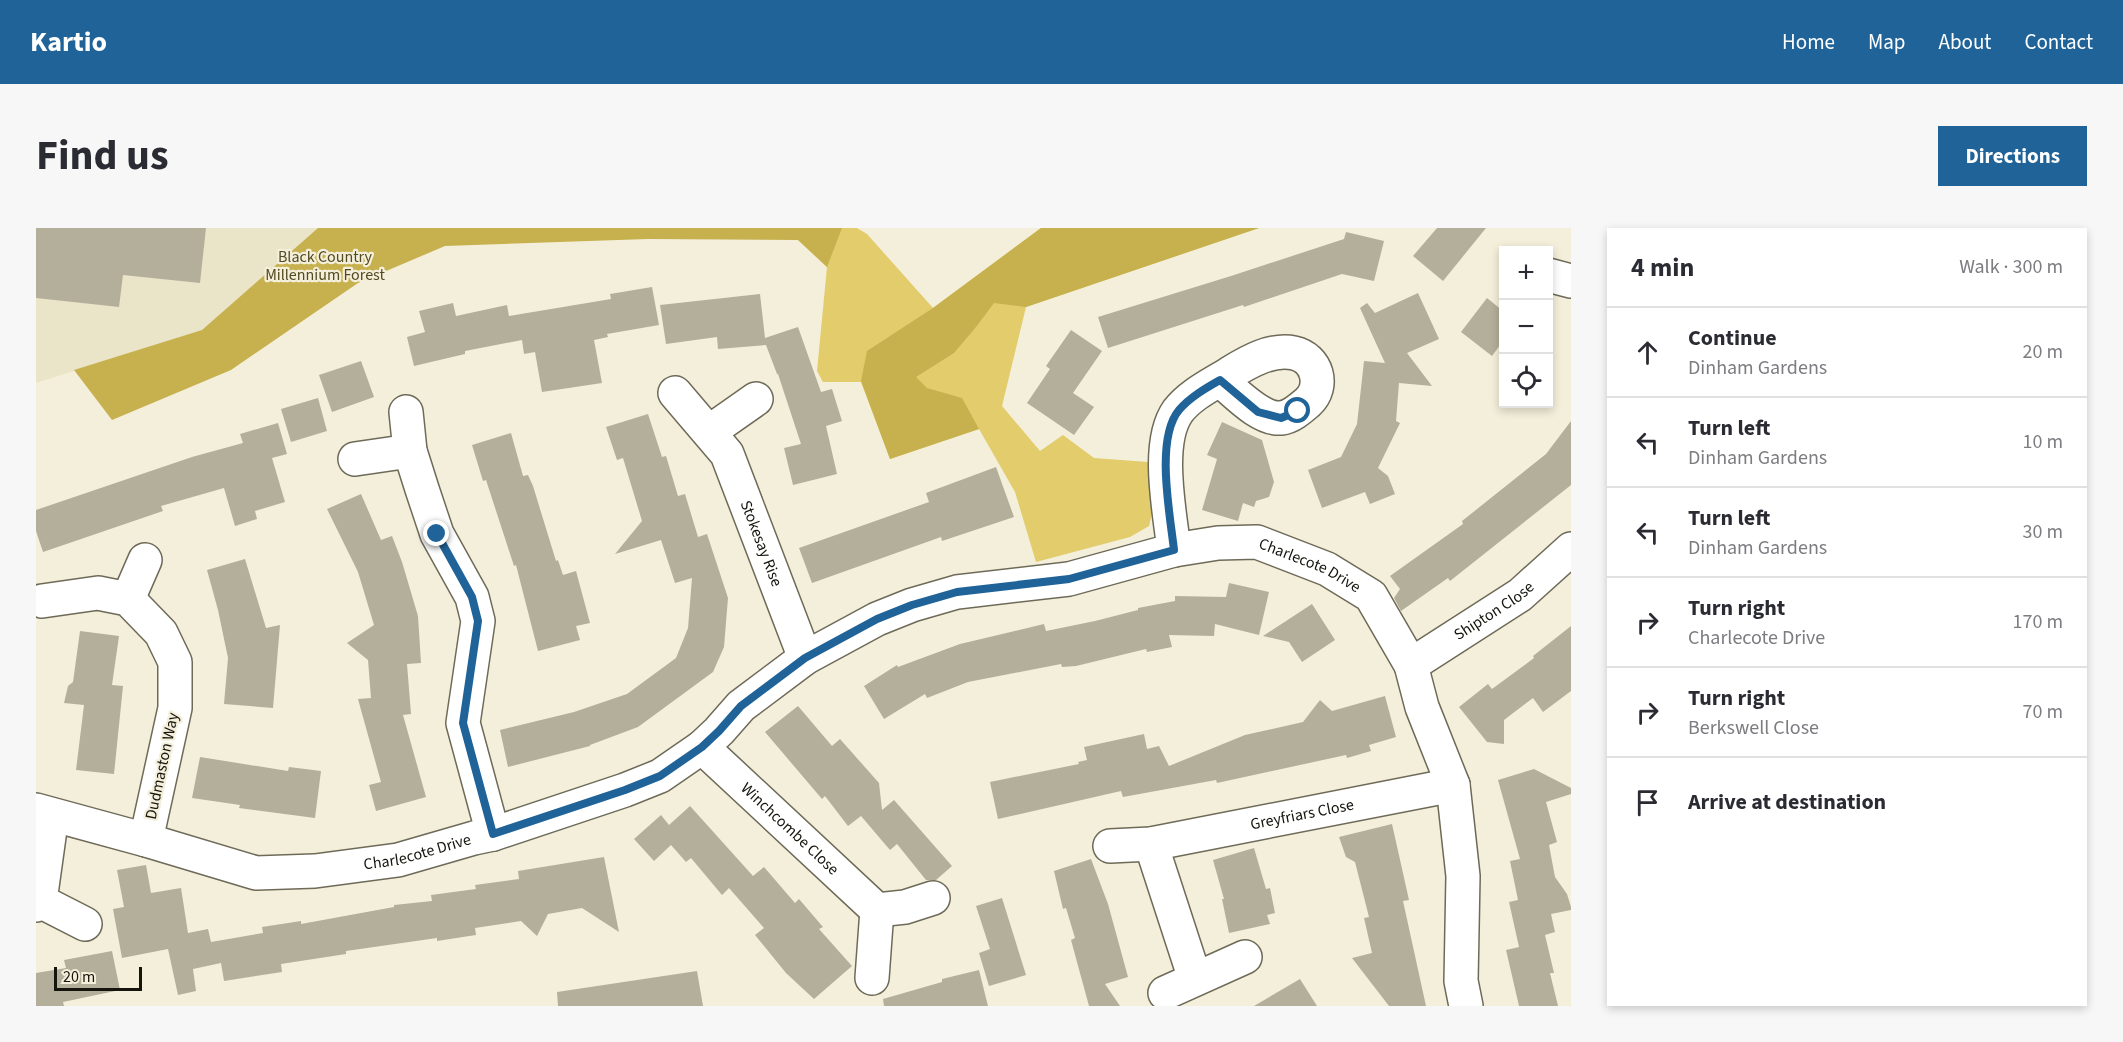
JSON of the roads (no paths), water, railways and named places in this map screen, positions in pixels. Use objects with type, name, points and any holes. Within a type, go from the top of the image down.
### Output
[{"type":"street","points":[[1553,276],[1571,281]]},
{"type":"street","points":[[1174,550],[1165,472],[1170,428],[1179,411],[1196,395],[1220,380]]},
{"type":"street","name":"Stokesay Rise","points":[[675,393],[727,454],[805,658]]},
{"type":"street","points":[[709,432],[756,399]]},
{"type":"street","points":[[406,412],[410,451],[437,534],[472,597],[478,621],[463,723],[493,834]]},
{"type":"street","points":[[355,459],[410,451]]},
{"type":"street","name":"Charlecote Drive","points":[[44,813],[256,873],[315,872],[398,860],[474,837],[493,834],[660,776],[702,747],[741,706],[805,658],[877,619],[912,605],[957,592],[1069,579],[1174,550],[1218,543],[1257,542],[1327,569],[1371,596],[1411,665],[1422,707],[1453,785],[1463,876],[1461,981],[1466,1006]]},
{"type":"street","name":"Shipton Close","points":[[1411,665],[1520,595],[1571,549]]},
{"type":"street","points":[[42,601],[98,593],[128,599],[145,561]]},
{"type":"street","name":"Dudmaston Way","points":[[128,599],[161,633],[175,662],[175,708],[146,840]]},
{"type":"street","name":"Winchcombe Close","points":[[702,747],[877,910]]},
{"type":"street","name":"Greyfriars Close","points":[[1110,846],[1150,844],[1453,785]]},
{"type":"street","points":[[44,813],[38,903],[85,924]]},
{"type":"street","points":[[1150,844],[1195,979]]},
{"type":"street","points":[[872,978],[877,910],[905,907],[933,898]]},
{"type":"street","points":[[1165,993],[1245,957]]},
{"type":"park label","name":"Black Country Millennium Forest","points":[[325,266]]}]
